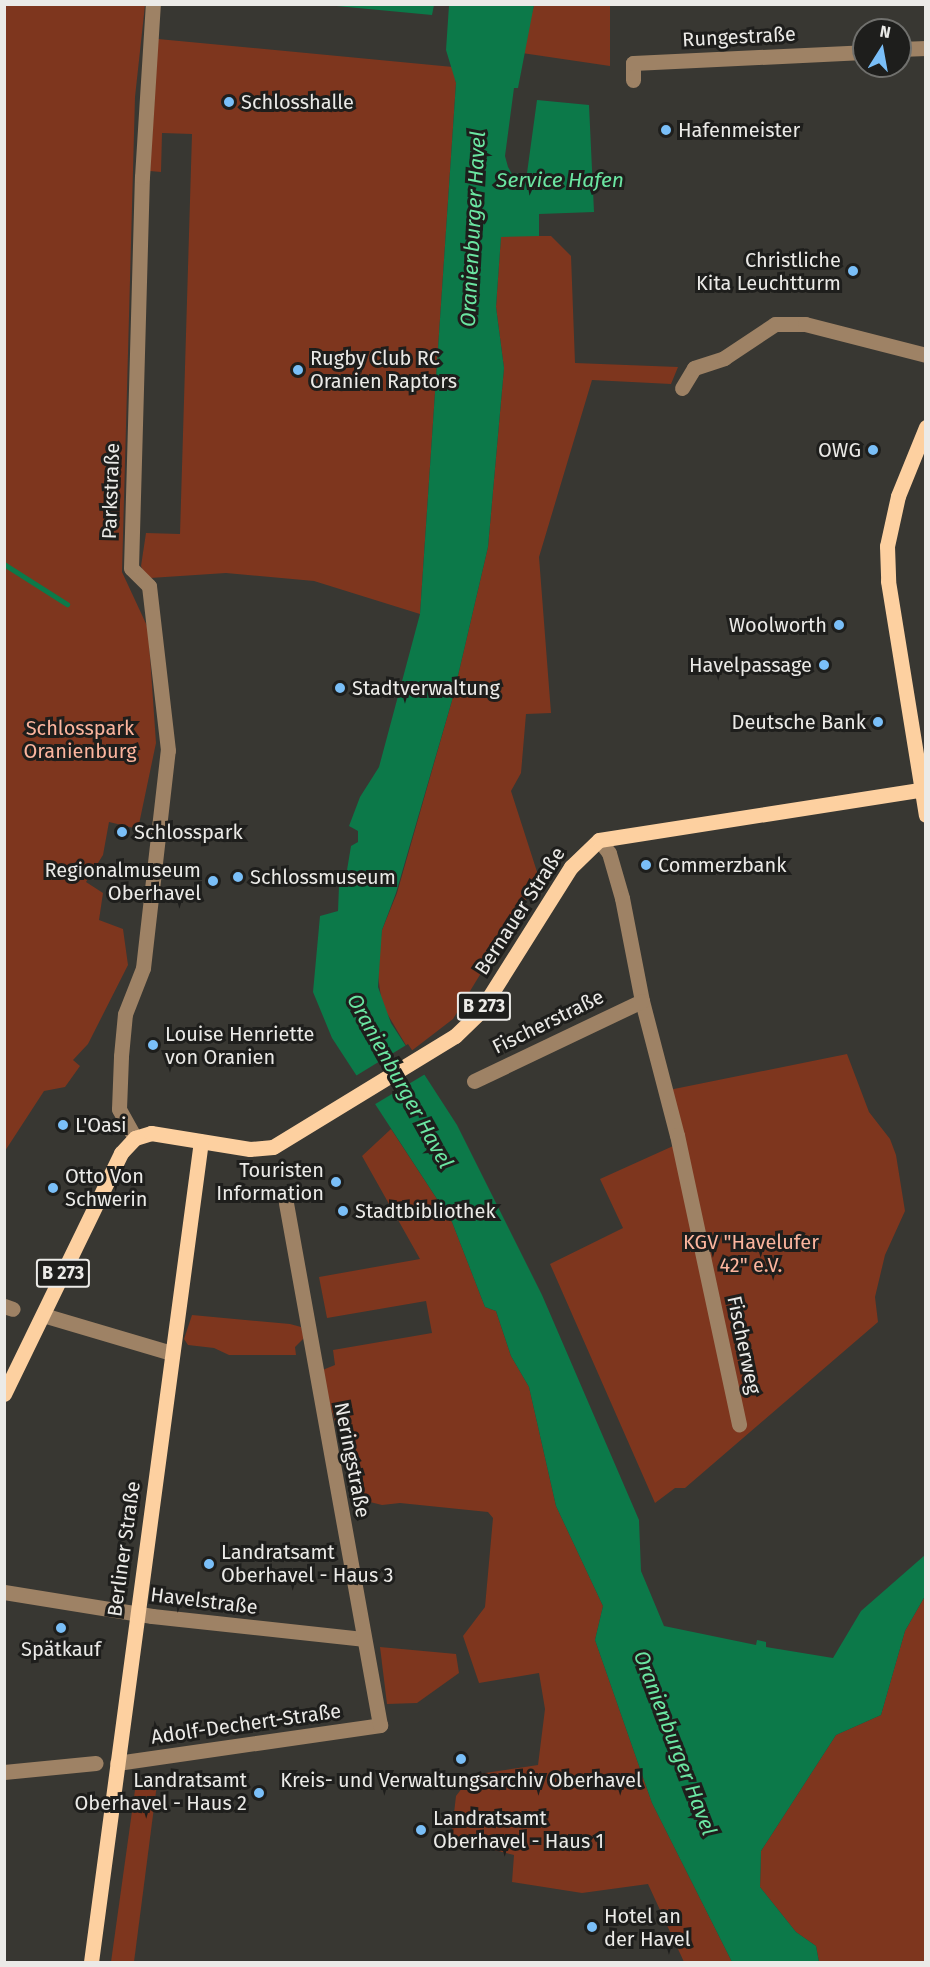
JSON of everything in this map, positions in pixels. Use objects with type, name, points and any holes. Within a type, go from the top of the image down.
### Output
[{"type":"main road","points":[[926,427],[898,496],[887,546],[888,581],[926,814]]},
{"type":"main road","points":[[599,840],[923,787]]},
{"type":"main road","name":"Bernauer Straße","points":[[201,1141],[250,1149],[273,1147],[455,1036],[479,1013],[571,867],[599,840]]},
{"type":"main road","name":"B 273","points":[[4,1394],[121,1153],[135,1138],[151,1133],[201,1141]]},
{"type":"main road","name":"Berliner Straße","points":[[91,1962],[201,1141]]},
{"type":"street","name":"Parkstraße","points":[[135,1138],[119,1109],[121,1056],[125,1014],[142,968],[168,750],[149,586],[131,568],[142,177],[153,4]]},
{"type":"street","name":"Rungestraße","points":[[633,80],[633,63],[852,52]]},
{"type":"street","points":[[682,388],[694,368],[724,358],[775,324],[805,324],[926,355]]},
{"type":"street","points":[[599,840],[609,854],[622,898],[642,1001]]},
{"type":"street","name":"Fischerstraße","points":[[474,1081],[642,1001]]},
{"type":"street","name":"Fischerweg","points":[[642,1001],[677,1135],[739,1424]]},
{"type":"street","name":"Neringstraße","points":[[285,1203],[380,1725]]},
{"type":"street","points":[[43,1315],[171,1353]]},
{"type":"street","name":"Havelstraße","points":[[4,1592],[136,1614],[363,1639]]},
{"type":"street","name":"Adolf-Dechert-Straße","points":[[117,1763],[380,1725]]},
{"type":"street","points":[[4,1772],[96,1764]]},
{"type":"green space","name":"Schlosspark Oranienburg","points":[[5,5],[145,5],[135,97],[122,572],[148,628],[156,743],[138,829],[109,822],[103,855],[86,882],[103,893],[99,920],[123,929],[128,965],[88,1044],[73,1060],[80,1066],[65,1087],[44,1091],[5,1151]]},
{"type":"green space","points":[[534,5],[610,5],[610,66],[522,53]]},
{"type":"green space","points":[[158,39],[453,67],[456,83],[420,614],[314,581],[226,573],[150,578],[144,573],[141,566],[146,533],[180,534],[192,134],[162,133],[161,172],[150,171]]},
{"type":"green space","points":[[501,236],[551,236],[571,256],[575,363],[678,367],[671,384],[592,380],[539,557],[551,713],[526,714],[521,773],[511,791],[539,878],[453,1019],[410,1052],[382,1005],[377,968],[382,930],[397,893],[453,697],[488,547],[504,368],[496,307]]},
{"type":"green space","name":"KGV \"Havelufer 42\" e.V.","points":[[847,1054],[869,1112],[890,1139],[896,1155],[905,1211],[885,1255],[875,1297],[878,1322],[685,1488],[675,1488],[655,1503],[550,1264],[623,1228],[600,1179],[682,1142],[669,1090]]},
{"type":"green space","points":[[391,1129],[452,1222],[485,1307],[496,1311],[511,1356],[529,1387],[556,1506],[603,1606],[595,1640],[652,1803],[732,1962],[684,1962],[648,1884],[582,1893],[512,1882],[514,1855],[451,1839],[456,1796],[472,1775],[538,1765],[545,1709],[539,1673],[479,1683],[463,1636],[485,1607],[493,1518],[488,1512],[400,1503],[382,1505],[358,1499],[348,1442],[345,1433],[338,1431],[325,1390],[320,1371],[335,1365],[333,1350],[432,1333],[426,1301],[327,1318],[319,1277],[420,1259],[362,1156]]},
{"type":"green space","points":[[192,1315],[290,1324],[301,1327],[304,1338],[295,1347],[296,1355],[229,1355],[214,1348],[188,1345],[184,1339]]},
{"type":"green space","points":[[925,1596],[925,1962],[819,1962],[816,1946],[796,1932],[760,1887],[761,1851],[836,1735],[881,1715],[905,1631]]},
{"type":"green space","points":[[380,1647],[456,1654],[459,1673],[417,1703],[387,1704]]},
{"type":"green space","points":[[157,1784],[134,1962],[111,1962],[135,1790]]},
{"type":"water","points":[[434,4],[432,15],[326,5]]},
{"type":"water","points":[[449,5],[534,5],[518,88],[514,88],[505,156],[508,167],[512,174],[527,173],[537,100],[589,105],[594,212],[539,214],[539,236],[501,237],[496,307],[504,368],[488,547],[453,697],[396,893],[382,930],[378,987],[391,1023],[457,1125],[542,1295],[639,1520],[641,1571],[664,1626],[756,1645],[757,1640],[766,1642],[766,1647],[833,1658],[861,1611],[925,1555],[925,1596],[905,1631],[881,1715],[836,1735],[761,1851],[760,1887],[796,1932],[816,1946],[819,1962],[732,1962],[652,1803],[595,1640],[603,1606],[556,1506],[529,1387],[511,1356],[496,1311],[485,1307],[452,1222],[332,1038],[313,992],[320,916],[338,911],[339,886],[347,870],[351,846],[358,842],[358,831],[349,826],[360,797],[379,767],[420,614],[456,83],[446,50]]},
{"type":"pier","points":[[408,1044],[427,1073],[372,1106],[354,1077]]},
{"type":"waterway","points":[[4,564],[67,604]]},
{"type":"place","name":"Schlosshalle","points":[[229,102]]},
{"type":"place","name":"Hafenmeister","points":[[666,130]]},
{"type":"place","name":"Christliche Kita Leuchtturm","points":[[853,271]]},
{"type":"place","name":"Rugby Club RC Oranien Raptors","points":[[298,370]]},
{"type":"place","name":"OWG","points":[[873,450]]},
{"type":"place","name":"Woolworth","points":[[839,625]]},
{"type":"place","name":"Havelpassage","points":[[824,665]]},
{"type":"place","name":"Stadtverwaltung","points":[[340,688]]},
{"type":"place","name":"Deutsche Bank","points":[[878,722]]},
{"type":"place","name":"Schlosspark","points":[[122,832]]},
{"type":"place","name":"Commerzbank","points":[[646,865]]},
{"type":"place","name":"Schlossmuseum","points":[[238,877]]},
{"type":"place","name":"Regionalmuseum Oberhavel","points":[[213,881]]},
{"type":"place","name":"Louise Henriette von Oranien","points":[[153,1045]]},
{"type":"place","name":"L'Oasi","points":[[63,1125]]},
{"type":"place","name":"Touristen Information","points":[[336,1182]]},
{"type":"place","name":"Otto Von Schwerin","points":[[53,1188]]},
{"type":"place","name":"Stadtbibliothek","points":[[343,1211]]},
{"type":"place","name":"Landratsamt Oberhavel - Haus 3","points":[[209,1564]]},
{"type":"place","name":"Spätkauf","points":[[61,1628]]},
{"type":"place","name":"Kreis- und Verwaltungsarchiv Oberhavel","points":[[461,1759]]},
{"type":"place","name":"Landratsamt Oberhavel - Haus 2","points":[[259,1793]]},
{"type":"place","name":"Landratsamt Oberhavel - Haus 1","points":[[421,1830]]},
{"type":"place","name":"Hotel an der Havel","points":[[592,1927]]},
{"type":"water label","name":"Service Hafen","points":[[560,180]]},
{"type":"water label","name":"Oranienburger Havel","points":[[473,229]]},
{"type":"water label","name":"Oranienburger Havel","points":[[400,1081]]},
{"type":"water label","name":"Oranienburger Havel","points":[[675,1743]]}]
